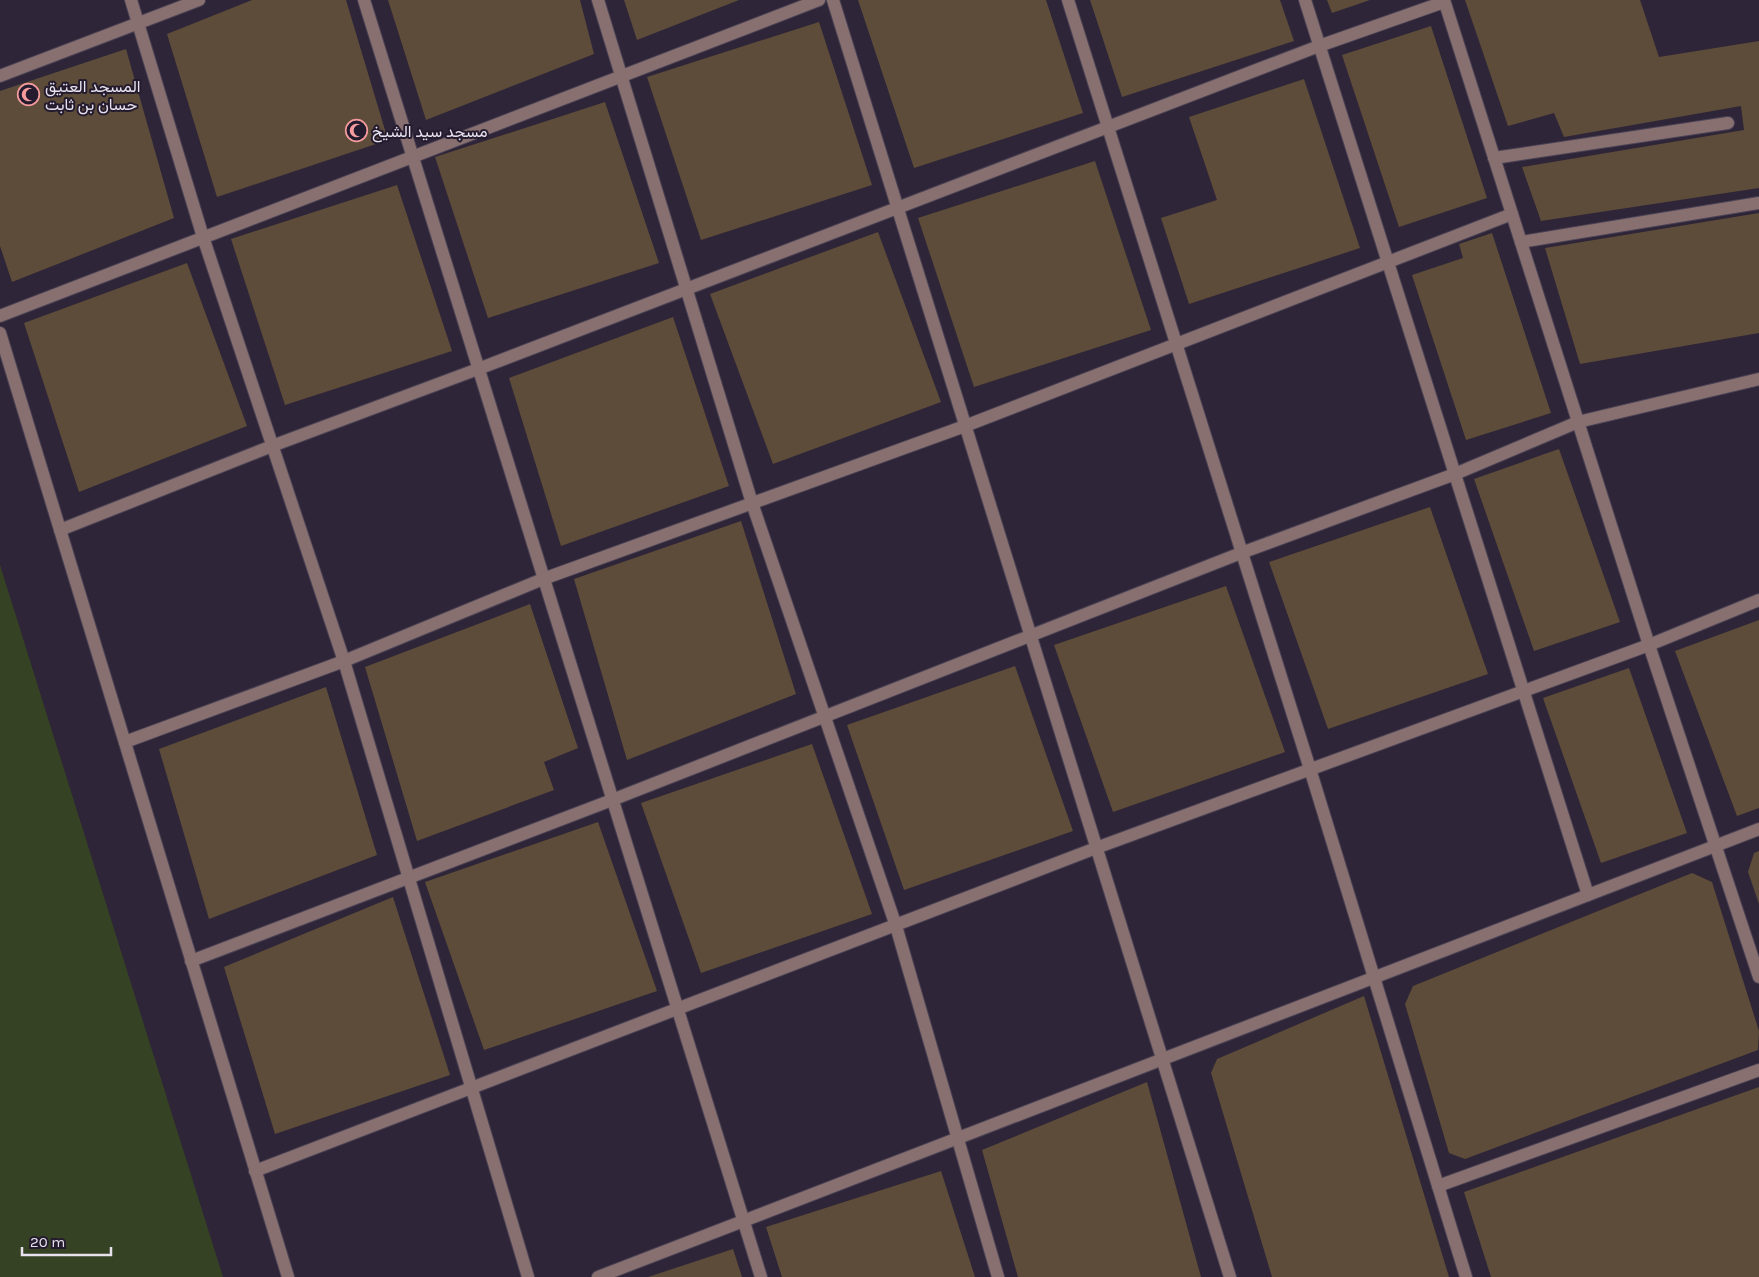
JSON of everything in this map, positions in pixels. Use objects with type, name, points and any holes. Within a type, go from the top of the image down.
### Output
[{"type":"street","points":[[131,0],[203,237],[344,661],[528,1277]]},
{"type":"street","points":[[0,76],[199,0]]},
{"type":"street","points":[[364,0],[411,157],[762,1277]]},
{"type":"street","points":[[598,0],[623,76],[752,503],[896,926],[956,1139],[998,1277]]},
{"type":"street","points":[[0,316],[819,0]]},
{"type":"street","points":[[833,0],[1230,1277]]},
{"type":"street","points":[[1068,0],[1310,769],[1466,1277]]},
{"type":"street","points":[[1305,0],[1387,263],[1525,690],[1588,895]]},
{"type":"street","points":[[60,530],[272,446],[478,370],[897,207],[1319,46],[1444,1],[1648,645],[1759,977]]},
{"type":"street","points":[[1494,158],[1728,123]]},
{"type":"street","points":[[1521,242],[1759,202]]},
{"type":"street","points":[[125,742],[344,661],[543,579],[965,426],[1512,214]]},
{"type":"street","points":[[0,333],[288,1277]]},
{"type":"street","points":[[191,961],[612,800],[1241,553],[1455,474],[1578,422],[1759,379]]},
{"type":"street","points":[[255,1171],[1096,848],[1648,645],[1759,600]]},
{"type":"street","points":[[598,1277],[1759,829]]},
{"type":"street","points":[[1438,1186],[1759,1070]]},
{"type":"green space","points":[[0,565],[223,1277],[0,1277]]},
{"type":"building","points":[[252,0],[346,0],[388,140],[217,197],[167,34]]},
{"type":"building","points":[[388,0],[580,0],[594,54],[426,120]]},
{"type":"building","points":[[624,0],[739,0],[637,40]]},
{"type":"building","points":[[858,0],[1046,0],[1083,113],[914,168]]},
{"type":"building","points":[[1090,0],[1280,0],[1294,41],[1122,97]]},
{"type":"building","points":[[1327,0],[1370,0],[1332,13]]},
{"type":"building","points":[[1465,0],[1640,0],[1659,57],[1759,41],[1759,188],[1541,221],[1522,167],[1744,130],[1741,106],[1564,137],[1554,113],[1508,126]]},
{"type":"building","points":[[819,22],[872,185],[701,240],[647,77]]},
{"type":"building","points":[[1431,26],[1487,198],[1399,227],[1342,55]]},
{"type":"building","points":[[126,49],[174,218],[12,282],[0,246],[0,91]]},
{"type":"building","points":[[1304,79],[1360,248],[1189,304],[1161,218],[1217,200],[1189,117]]},
{"type":"building","points":[[605,102],[659,263],[488,318],[435,157]]},
{"type":"building","points":[[1095,161],[1151,330],[974,387],[918,218]]},
{"type":"building","points":[[397,185],[452,351],[285,405],[231,239]]},
{"type":"building","points":[[1759,213],[1759,333],[1580,364],[1545,248]]},
{"type":"building","points":[[878,232],[941,402],[773,464],[710,294]]},
{"type":"building","points":[[1492,233],[1551,413],[1466,440],[1412,275],[1463,258],[1459,244]]},
{"type":"building","points":[[187,263],[247,426],[79,492],[24,323]]},
{"type":"building","points":[[673,317],[729,486],[561,546],[509,378]]},
{"type":"building","points":[[1559,449],[1620,622],[1534,651],[1474,479]]},
{"type":"building","points":[[1430,507],[1488,674],[1328,729],[1269,562]]},
{"type":"building","points":[[741,521],[796,694],[627,760],[574,579]]},
{"type":"building","points":[[1226,586],[1285,752],[1113,812],[1054,645]]},
{"type":"building","points":[[530,604],[578,748],[544,762],[554,790],[417,841],[365,667]]},
{"type":"building","points":[[1759,620],[1759,808],[1737,816],[1675,651]]},
{"type":"building","points":[[1015,666],[1073,831],[904,890],[847,725]]},
{"type":"building","points":[[1629,668],[1687,833],[1601,863],[1543,698]]},
{"type":"building","points":[[326,687],[377,855],[209,919],[159,749]]},
{"type":"building","points":[[812,744],[872,914],[701,973],[641,803]]},
{"type":"building","points":[[598,822],[657,991],[484,1050],[425,882]]},
{"type":"building","points":[[1759,851],[1759,904],[1748,872],[1754,853]]},
{"type":"building","points":[[1692,873],[1712,882],[1759,1031],[1758,1050],[1465,1159],[1449,1153],[1405,1004],[1413,986]]},
{"type":"building","points":[[393,897],[450,1075],[275,1134],[224,967]]},
{"type":"building","points":[[1364,996],[1449,1277],[1272,1277],[1211,1073],[1217,1059]]},
{"type":"building","points":[[1147,1082],[1201,1277],[1018,1277],[982,1150]]},
{"type":"building","points":[[1759,1087],[1759,1277],[1491,1277],[1464,1192]]},
{"type":"building","points":[[941,1171],[975,1277],[782,1277],[766,1227]]},
{"type":"building","points":[[733,1249],[742,1277],[648,1277]]},
{"type":"place","name":"المسجد العتيق حسان بن ثابت","points":[[29,95]]},
{"type":"place","name":"مسجد سيد الشيخ","points":[[356,131]]}]
